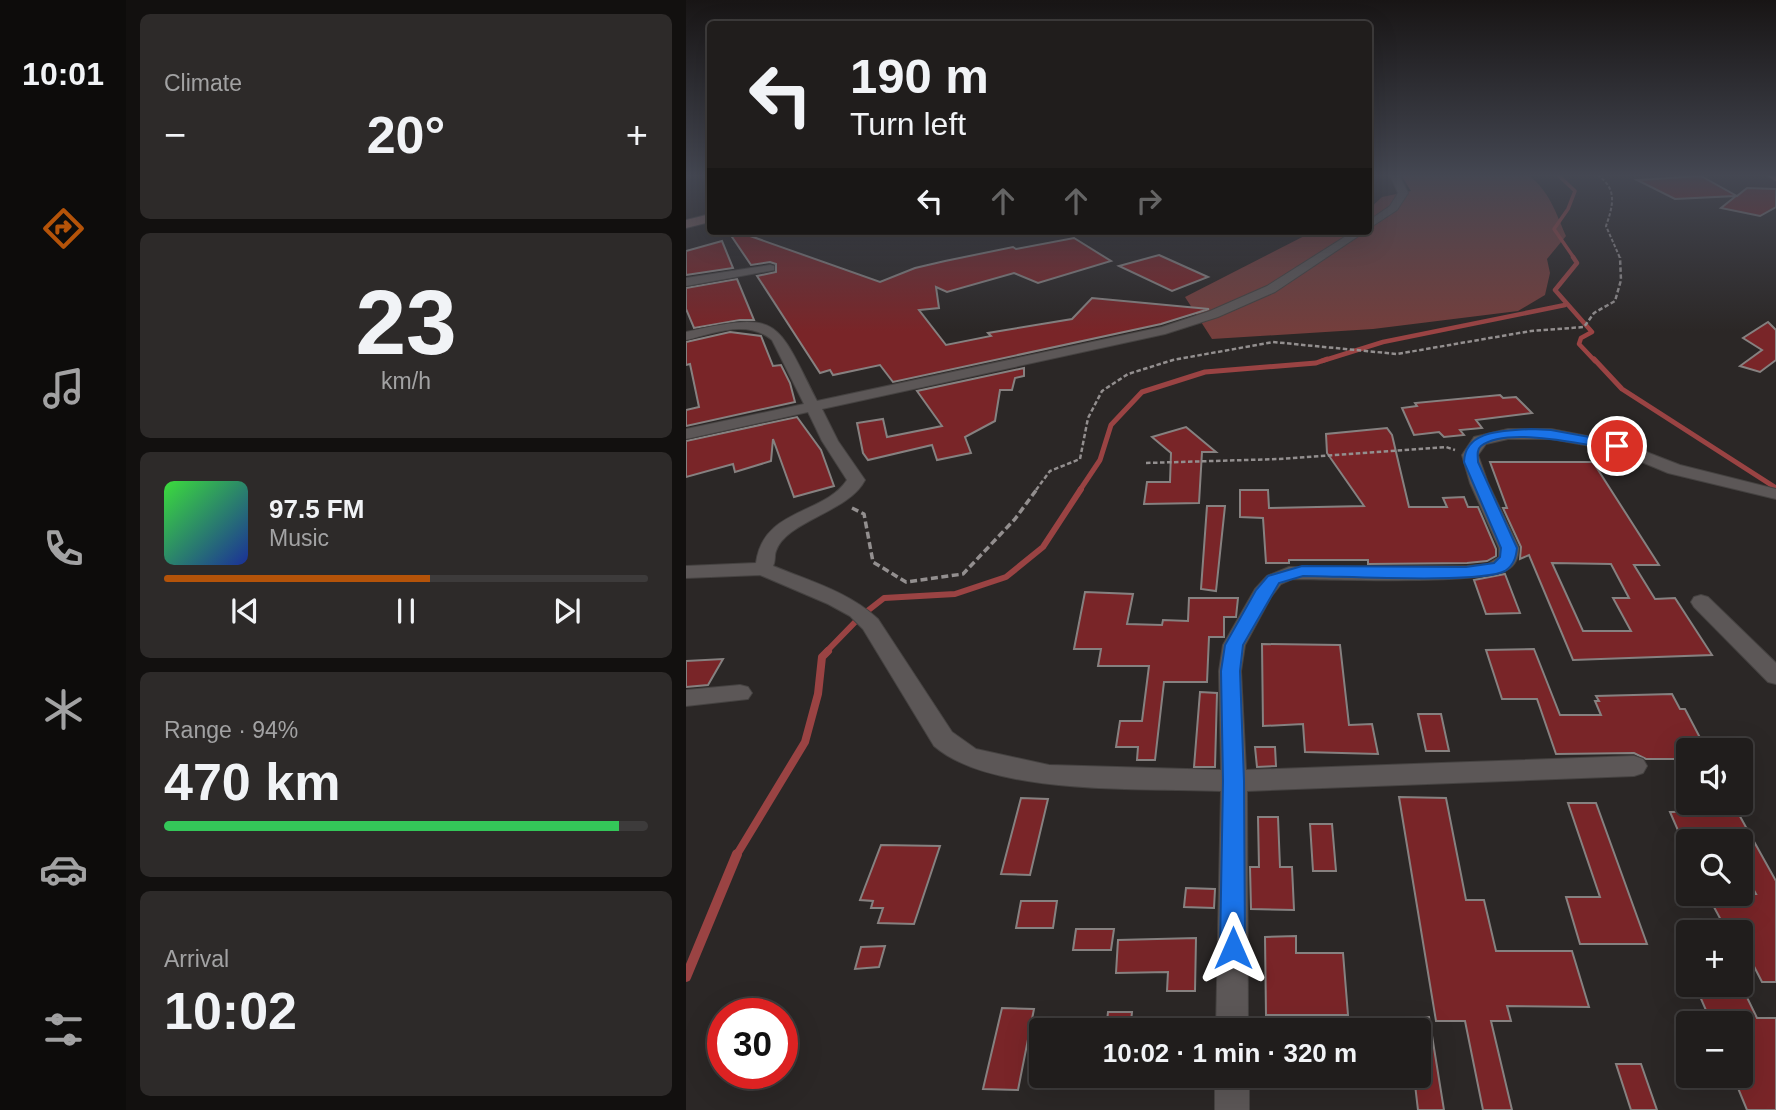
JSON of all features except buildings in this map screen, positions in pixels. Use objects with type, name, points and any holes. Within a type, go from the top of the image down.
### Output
[{"type":"street","points":[[686,433],[1126,340],[1214,314],[1271,289],[1355,235]]},
{"type":"street","points":[[686,282],[770,268]]},
{"type":"street","points":[[686,336],[752,324],[767,329],[778,338],[811,407],[856,480],[852,488],[814,509],[781,532],[766,550],[766,562],[762,569]]},
{"type":"street","points":[[1232,1018],[1234,781],[1230,684],[1234,645],[1262,594],[1273,580],[1302,571],[1490,570],[1499,567],[1508,559],[1510,553],[1507,540],[1479,483],[1470,455],[1480,440],[1508,434],[1551,434],[1617,446],[1674,469],[1776,494]]},
{"type":"street","points":[[686,572],[762,569],[857,611],[871,624],[943,739],[958,752],[1007,767],[1049,775],[1234,781],[1634,766]]},
{"type":"street","points":[[1701,602],[1776,676]]},
{"type":"street","points":[[686,698],[740,693]]},
{"type":"street","points":[[1232,1088],[1232,1110]]},
{"type":"path","points":[[835,499],[864,514],[873,562],[906,582],[963,574],[1015,519],[1050,471],[1080,459],[1088,418],[1102,391],[1128,374],[1184,358],[1273,342],[1397,354],[1531,331],[1584,327],[1594,313],[1615,301],[1624,275],[1616,243],[1606,227]]},
{"type":"path","points":[[1146,463],[1279,459],[1446,447],[1470,455]]},
{"type":"shaded area","points":[[1372,227],[1562,227],[1566,236],[1547,259],[1550,273],[1545,295],[1518,311],[1373,329],[1212,339],[1185,297],[1306,235],[1372,235]]},
{"type":"waterway","points":[[1556,227],[1554,229],[1574,258]]},
{"type":"waterway","points":[[1573,257],[1577,263],[1555,290],[1592,332],[1581,338],[1579,344],[1595,361]]},
{"type":"waterway","points":[[1322,361],[1383,342],[1565,305]]},
{"type":"waterway","points":[[1080,490],[1100,460],[1111,425],[1142,392],[1205,372],[1316,363],[1327,359]]},
{"type":"waterway","points":[[1594,359],[1622,389],[1776,488]]},
{"type":"waterway","points":[[826,652],[861,616],[884,598],[955,594],[1006,577],[1043,547],[1081,489]]},
{"type":"waterway","points":[[737,855],[805,742],[818,694],[822,657],[828,651]]},
{"type":"waterway","points":[[686,977],[737,855]]},
{"type":"route","points":[[1233,948],[1234,781],[1230,671],[1234,645],[1262,594],[1273,580],[1302,571],[1466,572],[1499,567],[1508,559],[1510,553],[1507,540],[1471,462],[1471,451],[1476,443],[1508,434],[1531,433],[1617,446]]}]
